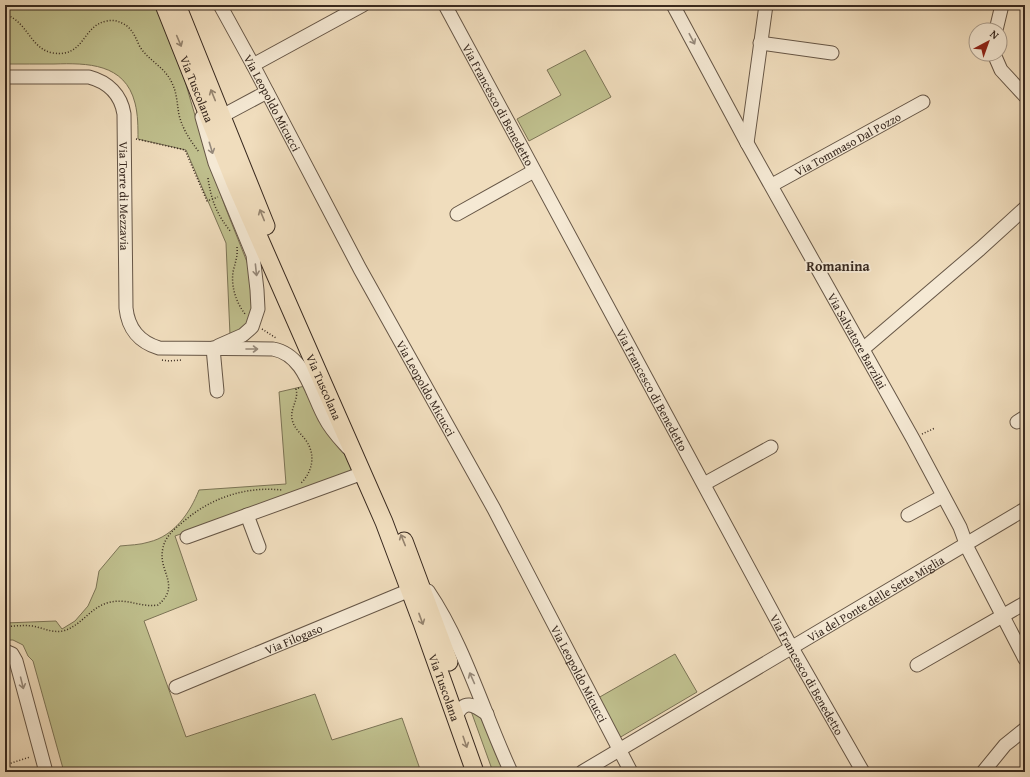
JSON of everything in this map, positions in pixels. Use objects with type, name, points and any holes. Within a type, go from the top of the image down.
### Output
[{"type":"main road","name":"Via Tuscolana","points":[[164,5],[235,183],[354,454],[414,583]]},
{"type":"main road","name":"Via Tuscolana","points":[[177,5],[283,267],[369,460],[460,712],[488,772]]},
{"type":"main road","name":"Via Tuscolana","points":[[460,712],[475,772]]},
{"type":"street","name":"Via Leopoldo Micucci","points":[[220,5],[360,269],[466,447],[631,772]]},
{"type":"street","points":[[253,65],[363,5]]},
{"type":"street","name":"Via Francesco di Benedetto","points":[[445,5],[534,171],[634,365],[704,484],[792,647],[863,772]]},
{"type":"street","name":"Via Salvatore Barzilai","points":[[673,5],[747,143],[863,349],[960,527],[966,543],[1025,659]]},
{"type":"street","points":[[747,143],[766,5]]},
{"type":"street","points":[[998,22],[1002,5]]},
{"type":"street","points":[[760,44],[832,54]]},
{"type":"street","points":[[998,62],[1001,70],[1025,96]]},
{"type":"street","points":[[190,70],[213,157],[255,261],[258,303],[254,323]]},
{"type":"street","name":"Via Torre di Mezzavia","points":[[5,77],[80,76],[100,80],[114,91],[122,104],[124,114],[126,303],[130,323],[142,340],[159,348],[273,349],[287,353]]},
{"type":"street","points":[[222,116],[267,92]]},
{"type":"street","name":"Via Tommaso Dal Pozzo","points":[[772,185],[923,102]]},
{"type":"street","points":[[457,214],[534,171]]},
{"type":"street","points":[[863,349],[980,249],[1025,208]]},
{"type":"street","name":"Via Torre di Mezzavia","points":[[213,348],[243,335],[254,323]]},
{"type":"street","points":[[213,348],[217,391]]},
{"type":"street","points":[[287,353],[304,372],[329,425],[354,454]]},
{"type":"street","points":[[704,484],[771,447]]},
{"type":"street","points":[[187,537],[363,473]]},
{"type":"street","points":[[908,515],[943,496]]},
{"type":"street","name":"Via del Ponte delle Sette Miglia","points":[[582,772],[1025,509]]},
{"type":"street","points":[[247,515],[259,546]]},
{"type":"street","name":"Via Filogaso","points":[[176,687],[414,583]]},
{"type":"street","name":"Via Tuscolana","points":[[414,583],[440,610],[470,672],[511,772]]},
{"type":"street","points":[[918,666],[1025,603]]},
{"type":"street","points":[[5,651],[12,654],[16,661],[46,772]]},
{"type":"street","points":[[460,712],[474,706],[487,714]]},
{"type":"street","points":[[983,772],[1005,745],[1025,729]]},
{"type":"path","points":[[5,14],[23,25],[33,41],[39,46],[53,53],[66,52],[77,48],[99,23],[114,20],[127,26],[144,52],[169,76],[175,90],[182,125],[190,140],[202,155]]},
{"type":"path","points":[[124,138],[136,138],[136,140],[142,142],[185,150],[207,201],[223,194]]},
{"type":"path","points":[[208,176],[214,199],[214,206],[234,238]]},
{"type":"path","points":[[236,242],[238,254],[233,280],[236,298],[242,311],[254,323],[277,339],[287,353]]},
{"type":"path","points":[[161,360],[183,360]]},
{"type":"path","points":[[296,389],[301,388]]},
{"type":"path","points":[[919,436],[935,428]]},
{"type":"path","points":[[5,765],[41,754]]},
{"type":"green space","points":[[5,5],[156,5],[183,74],[207,157],[251,272],[254,309],[244,329],[230,335],[226,243],[186,150],[138,139],[135,103],[130,90],[123,80],[114,73],[103,68],[79,64],[5,64]]},
{"type":"green space","points":[[585,50],[611,97],[529,141],[517,119],[561,95],[547,70]]},
{"type":"green space","points":[[305,386],[355,471],[175,536],[197,600],[144,621],[186,737],[315,694],[332,740],[402,718],[421,772],[64,772],[33,661],[28,656],[23,645],[13,640],[5,640],[5,623],[56,621],[62,629],[75,621],[88,606],[96,588],[99,571],[120,546],[146,543],[166,535],[186,515],[199,490],[286,484],[279,392]]},
{"type":"green space","points":[[675,654],[697,692],[619,738],[598,698]]},
{"type":"green space","points":[[471,711],[478,714],[481,718],[505,772],[493,772]]},
{"type":"district","name":"Romanina","points":[[838,266]]}]
